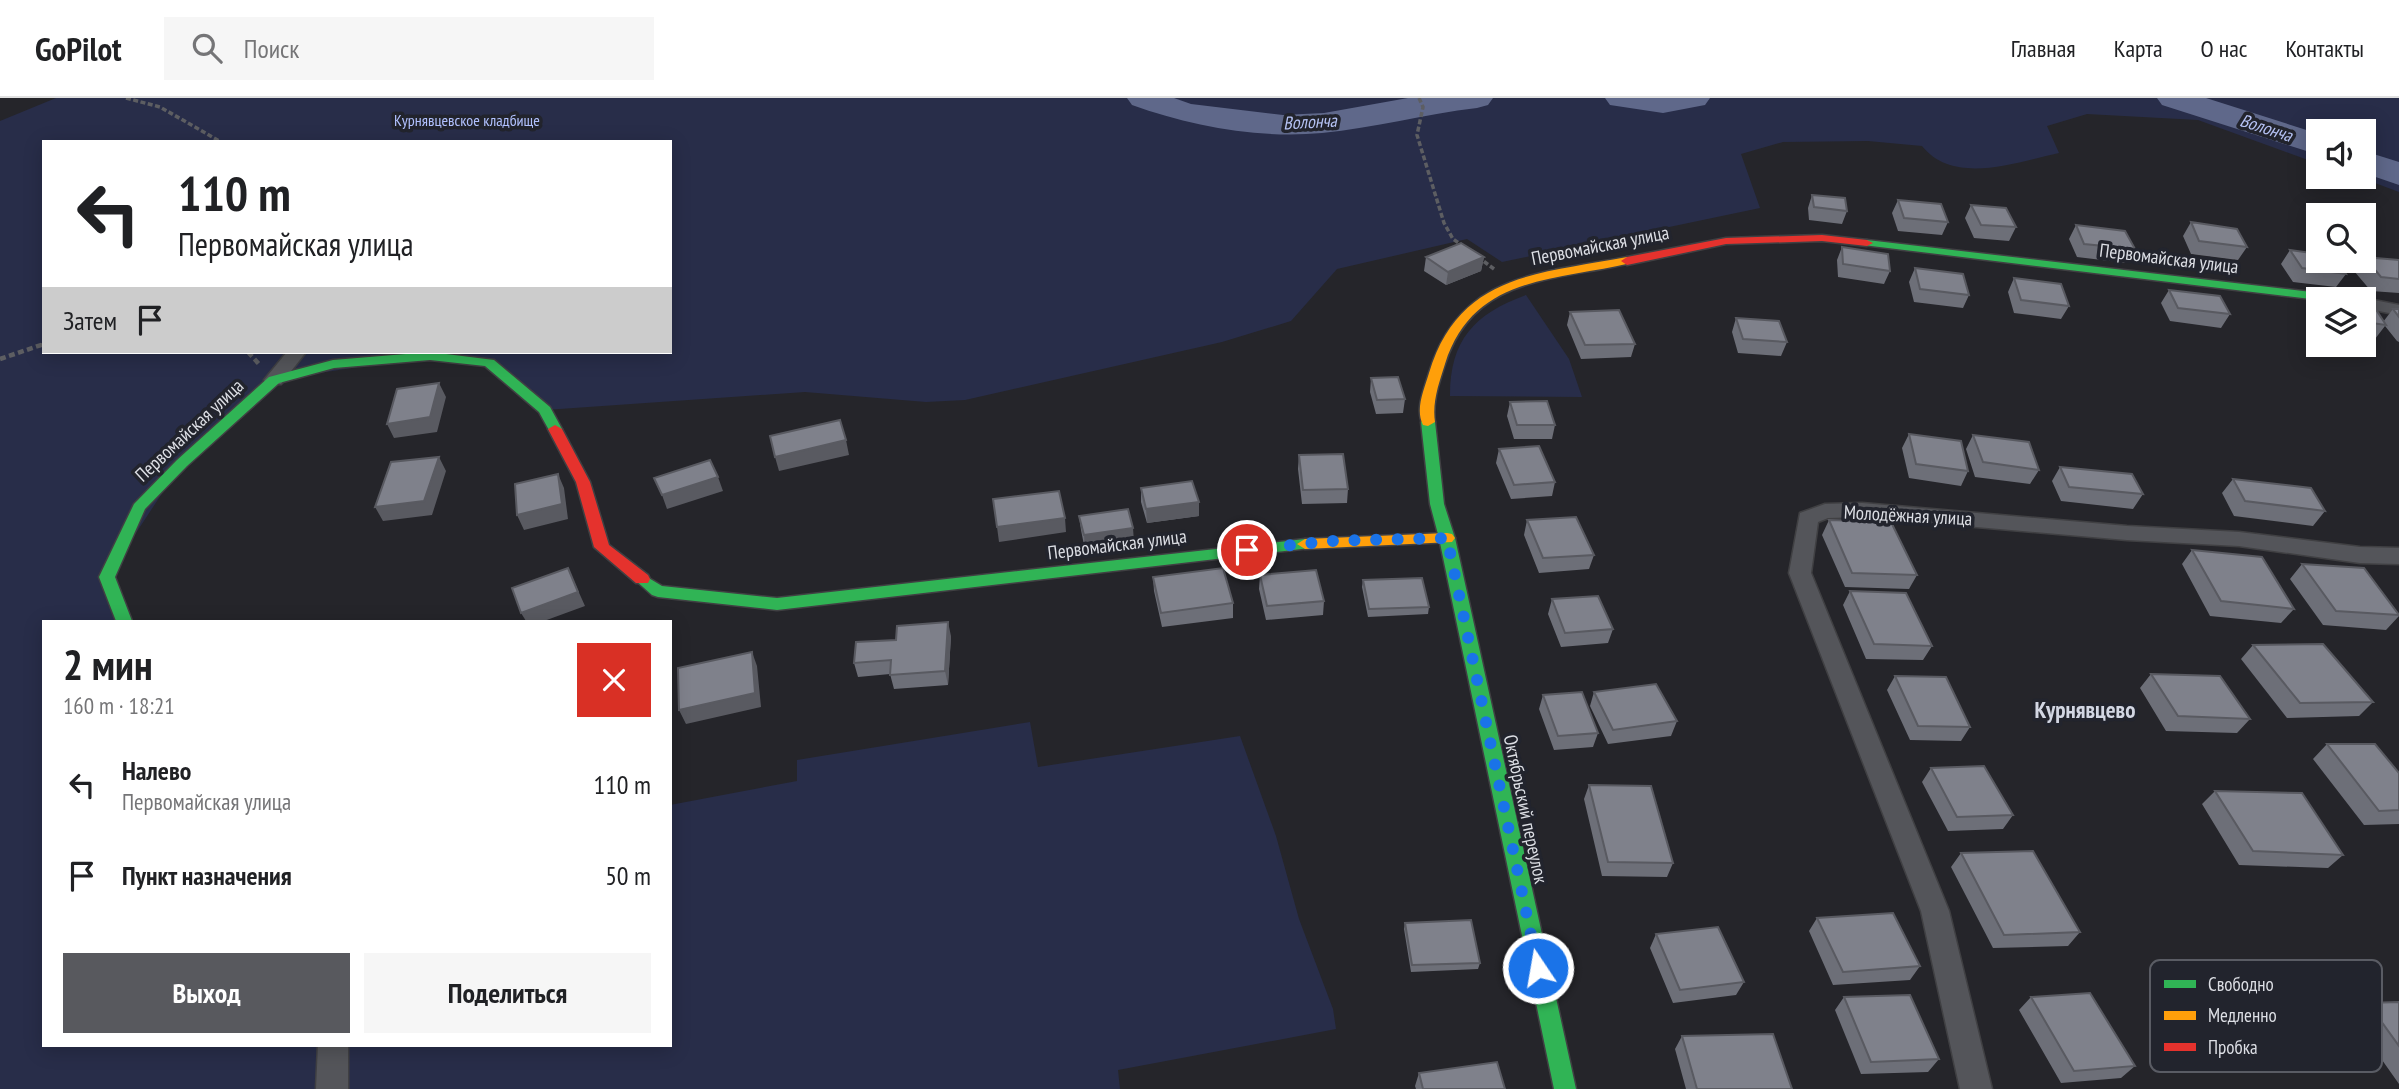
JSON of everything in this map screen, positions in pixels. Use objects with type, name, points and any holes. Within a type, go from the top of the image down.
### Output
[{"type":"street","name":"Первомайская улица","points":[[124,620],[107,577],[139,507],[181,463],[274,380],[333,363],[416,357],[485,358],[545,410],[583,482],[603,547],[658,591],[777,604],[1330,541],[1447,538],[1437,504],[1426,408],[1437,370],[1455,326],[1479,303],[1514,284],[1726,241],[1822,238],[2306,295]]},
{"type":"street","points":[[2376,305],[2399,310]]},
{"type":"street","points":[[274,380],[295,354]]},
{"type":"street","name":"Молодёжная улица","points":[[1976,1089],[1936,911],[1800,573],[1808,518],[1825,511],[1862,510],[2127,533],[2239,538],[2360,555],[2399,556]]},
{"type":"street","name":"Октябрьский переулок","points":[[1447,538],[1565,1089]]},
{"type":"street","points":[[332,1089],[333,1047]]},
{"type":"path","points":[[126,98],[160,107],[218,140]]},
{"type":"path","points":[[1419,99],[1423,107],[1417,135],[1444,223],[1453,239],[1514,284]]},
{"type":"path","points":[[0,359],[42,345]]},
{"type":"green space","name":"Курнявцевское кладбище","points":[[56,98],[2399,98],[2399,192],[2376,183],[2376,119],[2306,119],[2306,159],[2198,120],[2087,114],[2047,126],[2059,153],[1986,168],[1951,165],[1935,158],[1922,146],[1868,141],[1783,142],[1741,154],[1760,208],[1502,262],[1467,239],[1337,269],[1291,321],[1222,342],[965,400],[926,402],[805,392],[545,410],[489,363],[430,356],[274,380],[182,463],[107,577],[124,620],[42,620],[42,1047],[672,1047],[672,805],[797,781],[797,760],[1030,722],[1038,767],[1240,736],[1276,836],[1299,919],[1333,1009],[1336,1029],[1118,1070],[1120,1089],[0,1089],[0,121]]},
{"type":"green space","points":[[1526,295],[1569,359],[1582,397],[1450,396],[1455,359],[1468,332],[1492,311]]},
{"type":"building","points":[[1812,195],[1845,198],[1847,211],[1814,207]]},
{"type":"building","points":[[1898,200],[1941,204],[1948,222],[1904,218]]},
{"type":"building","points":[[1971,205],[2006,208],[2016,227],[1981,225]]},
{"type":"building","points":[[2191,222],[2237,229],[2247,247],[2199,241]]},
{"type":"building","points":[[2076,225],[2125,231],[2135,249],[2084,244]]},
{"type":"building","points":[[1461,243],[1484,257],[1448,272],[1426,257]]},
{"type":"building","points":[[1842,247],[1888,254],[1890,271],[1843,264]]},
{"type":"building","points":[[2290,250],[2306,252],[2306,269],[2302,268]]},
{"type":"building","points":[[2376,258],[2399,260],[2399,279],[2381,277],[2376,271]]},
{"type":"building","points":[[1915,268],[1963,274],[1969,295],[1920,289]]},
{"type":"building","points":[[2014,278],[2061,284],[2069,306],[2021,300]]},
{"type":"building","points":[[2169,290],[2220,296],[2230,314],[2178,308]]},
{"type":"building","points":[[1619,310],[1635,344],[1585,345],[1570,312]]},
{"type":"building","points":[[2376,310],[2386,325],[2376,324]]},
{"type":"building","points":[[1736,318],[1779,321],[1787,342],[1743,339]]},
{"type":"building","points":[[1398,377],[1405,399],[1377,400],[1371,378]]},
{"type":"building","points":[[439,383],[430,417],[387,424],[397,389]]},
{"type":"building","points":[[1547,401],[1555,425],[1517,425],[1510,402]]},
{"type":"building","points":[[840,420],[846,440],[775,457],[770,436]]},
{"type":"building","points":[[1909,434],[1961,441],[1968,471],[1916,464]]},
{"type":"building","points":[[1973,435],[2029,442],[2039,470],[1983,462]]},
{"type":"building","points":[[1539,446],[1555,482],[1514,485],[1499,449]]},
{"type":"building","points":[[1343,454],[1348,489],[1303,490],[1299,455]]},
{"type":"building","points":[[439,457],[424,501],[375,507],[391,462]]},
{"type":"building","points":[[710,460],[718,477],[662,495],[654,478]]},
{"type":"building","points":[[2060,467],[2132,474],[2143,494],[2069,487]]},
{"type":"building","points":[[558,474],[562,504],[517,515],[515,484]]},
{"type":"building","points":[[2233,479],[2311,488],[2325,511],[2245,501]]},
{"type":"building","points":[[1192,481],[1199,502],[1146,509],[1141,488]]},
{"type":"building","points":[[1059,491],[1065,518],[997,527],[993,499]]},
{"type":"building","points":[[1128,509],[1133,528],[1084,535],[1079,516]]},
{"type":"building","points":[[1576,517],[1594,555],[1543,558],[1527,520]]},
{"type":"building","points":[[1829,520],[1891,522],[1917,575],[1852,573]]},
{"type":"building","points":[[2192,550],[2262,557],[2294,609],[2221,601]]},
{"type":"building","points":[[2302,564],[2364,568],[2399,615],[2336,611]]},
{"type":"building","points":[[568,568],[578,592],[521,613],[512,588]]},
{"type":"building","points":[[1223,568],[1233,603],[1161,613],[1153,577]]},
{"type":"building","points":[[1316,570],[1324,601],[1267,606],[1260,575]]},
{"type":"building","points":[[1422,578],[1429,607],[1369,609],[1363,580]]},
{"type":"building","points":[[1850,591],[1906,593],[1932,646],[1874,644]]},
{"type":"building","points":[[1598,596],[1613,629],[1565,633],[1552,599]]},
{"type":"building","points":[[948,622],[945,671],[890,675],[891,660],[854,663],[856,642],[896,640],[897,626]]},
{"type":"building","points":[[2323,644],[2373,702],[2300,703],[2253,645]]},
{"type":"building","points":[[752,652],[755,693],[679,710],[678,668]]},
{"type":"building","points":[[2151,674],[2220,676],[2250,719],[2178,716]]},
{"type":"building","points":[[1895,676],[1946,677],[1970,727],[1918,726]]},
{"type":"building","points":[[1656,684],[1677,721],[1613,730],[1594,692]]},
{"type":"building","points":[[1582,692],[1598,733],[1558,736],[1543,695]]},
{"type":"building","points":[[2327,744],[2375,744],[2399,773],[2399,810],[2379,811]]},
{"type":"building","points":[[1984,766],[2013,815],[1957,817],[1931,768]]},
{"type":"building","points":[[1589,785],[1651,786],[1673,863],[1608,862]]},
{"type":"building","points":[[2215,791],[2302,793],[2343,855],[2253,851]]},
{"type":"building","points":[[2033,851],[2080,932],[2004,935],[1961,853]]},
{"type":"building","points":[[1893,913],[1920,966],[1843,972],[1817,918]]},
{"type":"building","points":[[1471,920],[1480,963],[1412,965],[1405,923]]},
{"type":"building","points":[[1718,927],[1744,982],[1680,990],[1656,934]]},
{"type":"building","points":[[2090,993],[2135,1066],[2074,1071],[2031,997]]},
{"type":"building","points":[[1910,995],[1939,1059],[1871,1062],[1844,997]]},
{"type":"building","points":[[2399,1002],[2399,1046],[2382,1022],[2382,1003]]},
{"type":"building","points":[[1773,1034],[1792,1089],[1697,1089],[1682,1036]]},
{"type":"building","points":[[1497,1062],[1505,1089],[1423,1089],[1419,1073]]},
{"type":"waterway","name":"Волонча","points":[[1143,98],[1186,113],[1283,125],[1324,123],[1477,98]]},
{"type":"waterway","name":"Волонча","points":[[1621,98],[1663,103],[1694,98]]},
{"type":"waterway","name":"Волонча","points":[[2173,98],[2306,141]]},
{"type":"waterway","name":"Волонча","points":[[2376,165],[2399,174]]},
{"type":"traffic: fast","points":[[1867,243],[2306,295]]},
{"type":"traffic: fast","points":[[124,620],[107,577],[139,507],[182,463],[274,380],[333,364],[430,356],[489,363],[545,410],[555,429]]},
{"type":"traffic: fast","points":[[1428,422],[1437,504],[1447,538],[1565,1089]]},
{"type":"traffic: fast","points":[[642,579],[658,591],[777,604],[1305,544]]},
{"type":"traffic: slow","points":[[1428,422],[1426,408],[1441,356],[1455,327],[1469,310],[1488,297],[1534,279],[1627,261]]},
{"type":"traffic: slow","points":[[1305,544],[1447,538]]},
{"type":"traffic: jam","points":[[1627,261],[1726,241],[1822,238],[1867,243]]},
{"type":"traffic: jam","points":[[555,429],[583,482],[602,547],[642,579]]},
{"type":"district","name":"Курнявцево","points":[[2085,710]]},
{"type":"route","points":[[1247,550],[1330,541],[1447,538],[1538,968]]}]
